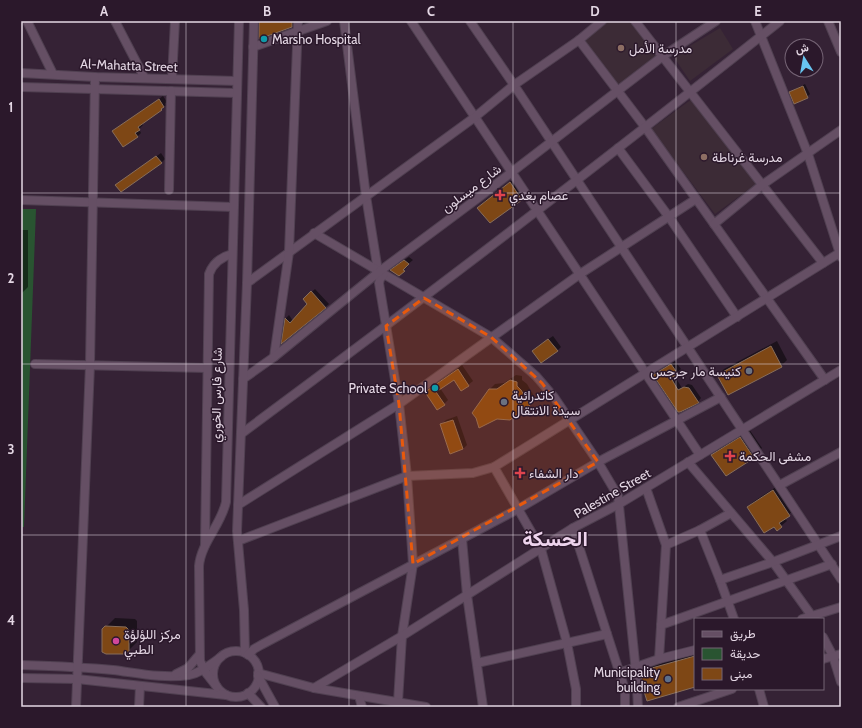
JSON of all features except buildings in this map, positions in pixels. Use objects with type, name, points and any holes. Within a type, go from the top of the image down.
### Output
[{"type":"street","points":[[27,21],[53,74]]},
{"type":"street","points":[[115,21],[144,77]]},
{"type":"street","points":[[172,78],[175,21]]},
{"type":"street","name":"شارع فارس الخوري","points":[[217,687],[203,669],[199,655],[199,566],[200,558],[222,515],[226,502],[239,21]]},
{"type":"street","points":[[247,654],[238,541],[238,505],[254,21]]},
{"type":"street","points":[[274,357],[289,252],[298,21]]},
{"type":"street","points":[[253,47],[327,21]]},
{"type":"street","points":[[344,21],[366,196],[377,265],[380,272],[379,283],[400,404],[407,476],[413,564],[402,636],[398,702]]},
{"type":"street","points":[[411,21],[700,455]]},
{"type":"street","points":[[470,21],[514,84],[841,579]]},
{"type":"street","points":[[246,283],[475,117],[514,84],[579,40],[602,21]]},
{"type":"street","points":[[635,21],[823,264]]},
{"type":"street","name":"شارع ميسلون","points":[[243,379],[274,357],[380,272],[617,90],[663,56],[716,21]]},
{"type":"street","points":[[238,541],[407,476],[473,473],[494,467],[840,254],[808,154],[755,21]]},
{"type":"street","points":[[241,434],[538,211],[780,21]]},
{"type":"street","points":[[828,21],[841,52]]},
{"type":"street","points":[[579,40],[645,127],[825,380]]},
{"type":"street","name":"Al-Mahatta Street","points":[[21,73],[95,77],[144,77],[237,81]]},
{"type":"street","points":[[76,707],[90,365],[96,90],[95,77]]},
{"type":"street","name":"Al-Mahatta Street","points":[[21,87],[236,93]]},
{"type":"street","points":[[169,190],[171,91]]},
{"type":"street","points":[[714,224],[762,185],[841,130]]},
{"type":"street","points":[[618,148],[669,217],[737,317]]},
{"type":"street","points":[[238,505],[400,404],[580,274],[696,199]]},
{"type":"street","points":[[21,200],[233,207]]},
{"type":"street","points":[[314,233],[491,337],[542,383],[570,420],[617,493],[638,707]]},
{"type":"street","points":[[205,548],[209,274],[213,266],[219,260],[232,254]]},
{"type":"street","points":[[35,364],[208,368]]},
{"type":"street","name":"Palestine Street","points":[[314,688],[402,636],[574,528],[619,504],[841,370]]},
{"type":"street","points":[[247,654],[261,645],[518,509],[598,462],[721,397]]},
{"type":"street","points":[[780,485],[841,452]]},
{"type":"street","points":[[688,462],[773,562],[813,617],[841,607]]},
{"type":"street","points":[[494,467],[541,549],[567,643],[576,689],[576,707]]},
{"type":"street","points":[[646,488],[666,545],[659,659]]},
{"type":"street","points":[[666,545],[700,530],[731,513]]},
{"type":"street","points":[[574,528],[625,690],[625,707]]},
{"type":"street","points":[[700,530],[734,618]]},
{"type":"street","points":[[720,580],[841,536]]},
{"type":"street","points":[[462,539],[467,595],[483,707]]},
{"type":"street","points":[[661,625],[832,564]]},
{"type":"street","points":[[477,663],[607,634]]},
{"type":"street","points":[[824,639],[833,656],[841,682]]},
{"type":"street","points":[[619,673],[659,659],[694,650]]},
{"type":"street","points":[[21,665],[78,667],[169,676],[190,675],[203,669],[220,657],[232,652],[247,654],[255,662],[258,675],[275,707]]},
{"type":"street","points":[[824,659],[841,654]]},
{"type":"street","points":[[169,676],[188,668],[199,655]]},
{"type":"street","points":[[220,657],[215,664],[213,672],[214,680],[217,687],[226,695]]},
{"type":"street","points":[[258,675],[314,688],[426,707]]},
{"type":"street","points":[[21,678],[77,679],[237,697],[248,693],[255,686],[258,675]]},
{"type":"street","points":[[139,707],[140,686]]},
{"type":"street","points":[[678,707],[729,690]]},
{"type":"street","points":[[759,690],[764,707]]},
{"type":"street","points":[[248,693],[261,707]]},
{"type":"street","points":[[359,696],[362,707]]},
{"type":"street","points":[[704,698],[705,707]]},
{"type":"highlighted area","points":[[424,298],[491,337],[542,383],[598,462],[413,564],[399,404],[386,326]]},
{"type":"shaded area","name":"مدرسة الأمل","points":[[602,21],[635,21],[663,56],[617,90],[579,40]]},
{"type":"shaded area","points":[[720,28],[733,49],[690,81],[673,56]]},
{"type":"shaded area","name":"مدرسة غرناطة","points":[[692,99],[756,184],[715,214],[651,129]]},
{"type":"green space","points":[[21,209],[36,209],[24,527],[21,527]]},
{"type":"place","name":"Marsho Hospital","points":[[264,39]]},
{"type":"place","name":"مدرسة الأمل","points":[[621,48]]},
{"type":"place","name":"مدرسة غرناطة","points":[[704,157]]},
{"type":"place","name":"عصام بغدي","points":[[500,195]]},
{"type":"place","name":"كنيسة مار جرجس","points":[[749,371]]},
{"type":"place","name":"Private School","points":[[435,388]]},
{"type":"place","name":"كاتدرائية سيدة الانتقال","points":[[504,402]]},
{"type":"place","name":"مشفى الحكمة","points":[[730,456]]},
{"type":"place","name":"دار الشفاء","points":[[520,473]]},
{"type":"place","name":"مركز اللؤلؤة الطبي","points":[[116,641]]},
{"type":"place","name":"Municipality building","points":[[668,679]]},
{"type":"district","name":"الحسكة","points":[[555,539]]}]
